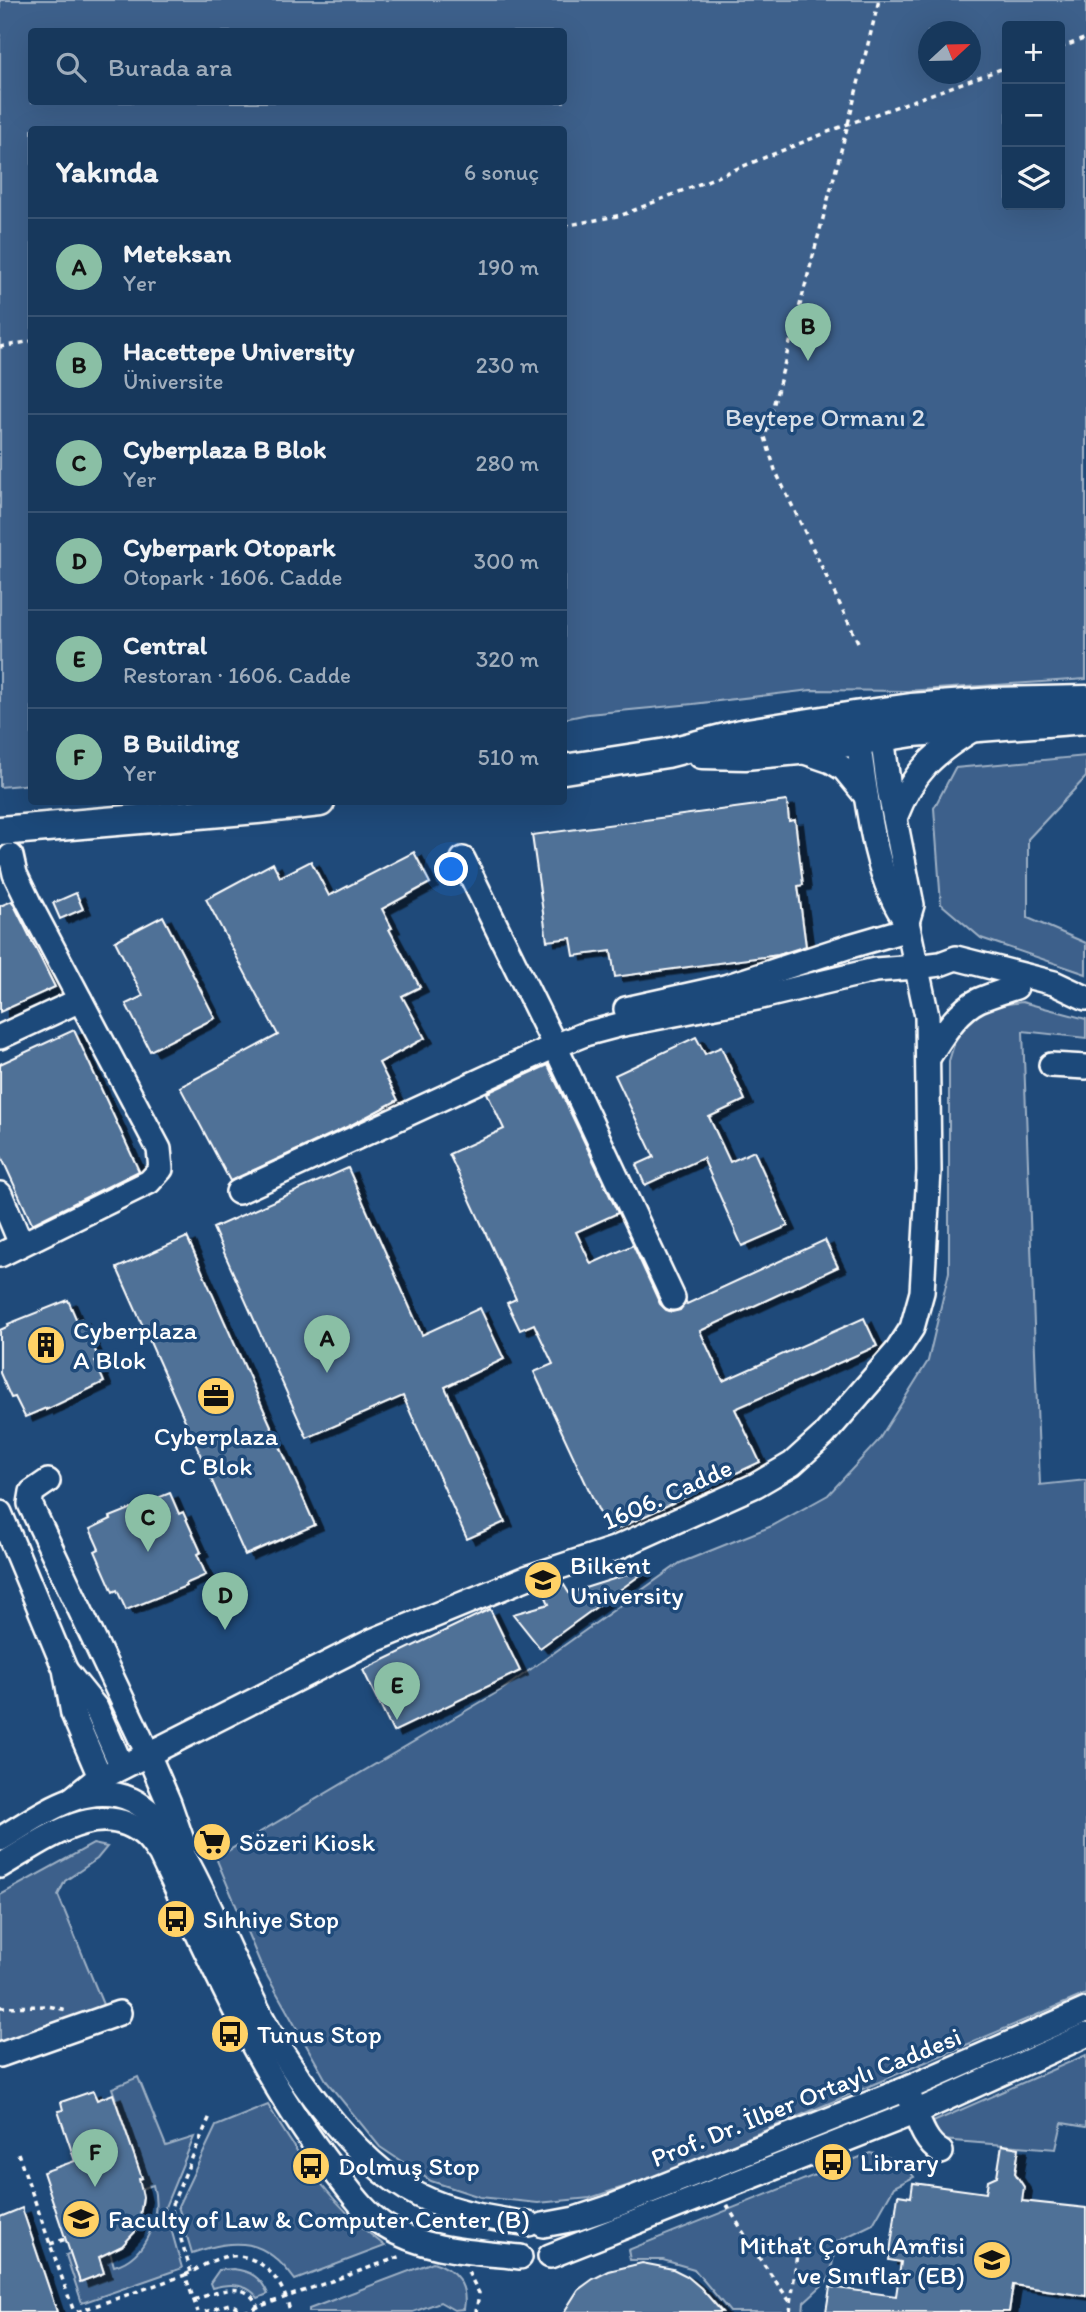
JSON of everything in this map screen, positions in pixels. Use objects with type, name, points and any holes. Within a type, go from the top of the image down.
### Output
[{"type":"main road","points":[[667,753],[745,755],[799,750],[868,726],[994,702],[1086,700]]},
{"type":"main road","points":[[567,769],[667,753],[741,734],[868,726],[978,727],[1086,719]]},
{"type":"main road","points":[[0,831],[293,805]]},
{"type":"street","points":[[868,726],[867,797],[875,841],[891,896],[908,926]]},
{"type":"street","points":[[868,726],[895,818],[912,905],[908,926]]},
{"type":"street","points":[[895,818],[902,800],[926,763],[943,748],[978,727]]},
{"type":"street","points":[[799,750],[831,761],[844,769],[867,797]]},
{"type":"street","points":[[0,1255],[149,1182],[162,1170],[159,1149],[79,1000],[15,873],[11,856]]},
{"type":"street","points":[[463,859],[555,1046],[673,1298]]},
{"type":"street","points":[[555,1046],[570,1027],[600,1015],[725,987],[908,926]]},
{"type":"street","name":"1606. Cadde","points":[[72,1799],[122,1767],[396,1630],[526,1578],[614,1549],[756,1485],[792,1464],[824,1435],[897,1351],[912,1328],[922,1292],[929,1171],[927,1016],[908,926]]},
{"type":"street","points":[[238,1192],[555,1046],[585,1034],[619,1026],[757,998],[875,970],[940,964],[956,958],[1054,983],[1082,997]]},
{"type":"street","points":[[940,964],[956,971],[1051,996],[1082,997]]},
{"type":"street","points":[[928,1058],[948,1027],[965,1009],[978,1000],[1016,987]]},
{"type":"street","points":[[0,1037],[79,1000]]},
{"type":"street","points":[[1051,1065],[1086,1067]]},
{"type":"street","points":[[0,1194],[21,1244]]},
{"type":"street","points":[[48,1481],[32,1492],[30,1504],[148,1754],[180,1830],[188,1863]]},
{"type":"street","points":[[0,1513],[65,1669],[74,1714],[101,1779]]},
{"type":"street","points":[[65,1669],[96,1708],[122,1767]]},
{"type":"street","name":"Prof. Dr. İlber Ortaylı Caddesi","points":[[0,1839],[72,1799],[91,1794],[110,1794],[131,1800],[147,1810],[168,1833],[188,1863],[261,2017],[287,2059],[351,2141],[403,2187],[430,2201],[471,2214],[536,2225],[575,2219],[608,2208],[906,2089],[1086,2010]]},
{"type":"street","name":"Prof. Dr. İlber Ortaylı Caddesi","points":[[0,1866],[60,1831],[89,1821],[112,1819],[130,1825],[148,1837],[160,1854],[252,2047],[311,2142],[365,2209],[386,2227],[441,2247],[520,2256],[535,2263],[541,2263],[550,2256],[916,2112],[1086,2035]]},
{"type":"street","points":[[0,2055],[119,2013]]},
{"type":"street","points":[[906,2089],[926,2138],[941,2152]]},
{"type":"street","points":[[758,2148],[768,2170]]},
{"type":"street","points":[[520,2256],[516,2251],[515,2238],[518,2232],[536,2225],[552,2233],[555,2245],[550,2256]]},
{"type":"path","points":[[858,642],[775,470],[765,438],[879,0]]},
{"type":"path","points":[[1065,46],[1086,38]]},
{"type":"path","points":[[567,225],[622,215],[848,124],[1002,69]]},
{"type":"path","points":[[0,347],[28,342]]},
{"type":"path","points":[[0,2007],[47,2006],[69,2010],[81,2027]]},
{"type":"path","points":[[191,2272],[171,2207],[209,2116]]},
{"type":"path","points":[[18,2153],[75,2312],[184,2275],[223,2257],[245,2258],[271,2271],[286,2297],[290,2312]]},
{"type":"path","points":[[726,2203],[755,2252],[791,2302]]},
{"type":"path","points":[[790,2312],[799,2237]]},
{"type":"path","points":[[50,2244],[66,2239]]},
{"type":"path","points":[[205,2312],[229,2304],[242,2312],[258,2309],[286,2297],[441,2247],[462,2263],[479,2293],[476,2312]]},
{"type":"path","points":[[184,2275],[198,2312]]},
{"type":"path","points":[[194,2300],[232,2288],[252,2297],[258,2309]]},
{"type":"green space","name":"Beytepe Ormanı 2","points":[[0,0],[1086,0],[1086,679],[906,691],[811,690],[567,718],[567,126],[28,126],[28,784],[0,787]]},
{"type":"green space","points":[[1086,756],[1086,777],[1028,839],[1028,918],[1086,943],[1086,974],[981,938],[941,904],[934,808],[955,768]]},
{"type":"green space","points":[[1022,1002],[1086,1019],[1086,1038],[1023,1031],[1040,1485],[1086,1480],[1086,1994],[660,2175],[590,2198],[538,2203],[480,2197],[431,2181],[380,2147],[327,2082],[261,1965],[216,1858],[503,1689],[680,1563],[772,1526],[828,1495],[878,1441],[928,1361],[949,1272],[949,1061],[959,1028],[987,1007]]},
{"type":"green space","points":[[93,1844],[107,1847],[97,1859],[65,1881],[58,1895],[104,2007],[0,2045],[0,1895]]},
{"type":"green space","points":[[1086,2055],[1086,2127],[1062,2123],[1056,2149],[942,2140],[933,2122]]},
{"type":"green space","points":[[138,2077],[166,2146],[194,2137],[165,2207],[182,2268],[82,2303],[66,2255],[70,2253],[81,2282],[104,2273],[97,2252],[110,2252],[114,2266],[135,2254],[149,2233],[153,2221],[153,2185],[141,2189],[133,2181],[142,2178],[112,2088]]},
{"type":"green space","points":[[268,2105],[319,2182],[350,2216],[385,2246],[295,2280],[272,2256],[249,2245],[223,2245],[192,2253],[178,2206],[216,2126]]},
{"type":"green space","points":[[870,2153],[902,2161],[914,2177],[894,2187],[873,2224],[836,2242],[830,2278],[804,2302],[803,2312],[730,2312],[694,2269],[663,2260],[630,2260],[628,2250]]},
{"type":"green space","points":[[433,2262],[448,2269],[459,2279],[464,2293],[464,2309],[454,2310],[440,2302],[413,2312],[309,2312],[309,2309]]},
{"type":"green space","points":[[233,2269],[254,2276],[268,2294],[258,2298],[243,2287],[225,2285],[212,2288],[210,2283],[219,2270]]},
{"type":"building","points":[[787,801],[789,821],[795,820],[803,885],[798,886],[806,946],[778,955],[615,977],[611,951],[574,956],[571,938],[547,941],[532,835]]},
{"type":"building","points":[[414,852],[430,883],[382,909],[392,928],[389,929],[420,987],[402,996],[425,1038],[379,1063],[398,1100],[351,1125],[230,1181],[180,1087],[278,1035],[206,899],[273,863],[280,877],[311,861],[329,896]]},
{"type":"building","points":[[76,893],[83,909],[60,919],[53,903]]},
{"type":"building","points":[[12,901],[55,987],[0,1012],[0,906]]},
{"type":"building","points":[[163,916],[215,1018],[150,1051],[126,1004],[143,996],[115,941]]},
{"type":"building","points":[[74,1030],[139,1171],[32,1224],[0,1154],[0,1064]]},
{"type":"building","points":[[696,1037],[705,1054],[721,1047],[745,1100],[709,1117],[730,1162],[754,1151],[788,1226],[742,1246],[703,1158],[645,1185],[636,1165],[654,1157],[615,1075]]},
{"type":"building","points":[[548,1065],[618,1213],[576,1232],[591,1264],[633,1245],[660,1304],[672,1312],[680,1310],[686,1302],[687,1304],[825,1240],[838,1267],[700,1331],[723,1381],[864,1318],[877,1346],[735,1409],[760,1462],[609,1533],[534,1372],[553,1364],[534,1324],[520,1330],[507,1303],[516,1299],[449,1154],[504,1129],[487,1093]]},
{"type":"building","points":[[348,1168],[422,1335],[480,1308],[504,1359],[445,1387],[505,1522],[467,1539],[403,1396],[307,1438],[213,1228]]},
{"type":"building","name":"Cyberplaza C Blok","points":[[187,1237],[315,1525],[245,1555],[117,1268]]},
{"type":"building","name":"Cyberplaza A Blok","points":[[68,1300],[77,1321],[81,1319],[99,1359],[95,1361],[104,1382],[46,1410],[25,1417],[15,1397],[11,1398],[0,1373],[0,1330],[9,1326],[8,1324]]},
{"type":"building","points":[[170,1493],[179,1514],[183,1512],[201,1552],[197,1554],[206,1575],[126,1610],[117,1590],[113,1592],[95,1551],[99,1549],[90,1529],[111,1519],[110,1517]]},
{"type":"building","points":[[645,1569],[646,1571],[540,1648],[513,1614],[549,1604],[546,1597],[564,1585],[569,1593]]},
{"type":"building","points":[[490,1609],[520,1671],[393,1732],[363,1670]]},
{"type":"building","points":[[93,2091],[97,2100],[113,2094],[142,2178],[139,2179],[143,2197],[135,2232],[122,2246],[99,2257],[104,2273],[80,2282],[43,2172],[75,2161],[58,2111],[63,2110],[61,2102]]},
{"type":"building","points":[[1002,2145],[1019,2148],[1015,2173],[1024,2187],[1022,2201],[1086,2208],[1086,2296],[1013,2285],[1009,2312],[826,2312],[830,2287],[896,2296],[901,2262],[889,2260],[898,2195],[911,2197],[913,2183],[986,2193],[988,2180],[997,2176]]},
{"type":"building","points":[[22,2208],[57,2312],[0,2312],[0,2217]]},
{"type":"building","points":[[642,2263],[673,2269],[687,2276],[722,2312],[564,2312],[578,2290],[593,2279],[609,2271]]},
{"type":"place","name":"Hacettepe University","points":[[808,361]]},
{"type":"place","name":"Cyberplaza A Blok","points":[[46,1345]]},
{"type":"place","name":"Meteksan","points":[[327,1373]]},
{"type":"place","name":"Cyberplaza C Blok","points":[[216,1396]]},
{"type":"place","name":"Cyberplaza B Blok","points":[[148,1552]]},
{"type":"place","name":"Bilkent University","points":[[543,1580]]},
{"type":"place","name":"Cyberpark Otopark","points":[[225,1630]]},
{"type":"place","name":"Central","points":[[397,1720]]},
{"type":"place","name":"Sözeri Kiosk","points":[[212,1842]]},
{"type":"place","name":"Sıhhiye Stop","points":[[176,1919]]},
{"type":"place","name":"Tunus Stop","points":[[230,2034]]},
{"type":"place","name":"Library","points":[[833,2162]]},
{"type":"place","name":"Dolmuş Stop","points":[[311,2166]]},
{"type":"place","name":"B Building","points":[[95,2187]]},
{"type":"place","name":"Faculty of Law & Computer Center (B)","points":[[81,2219]]},
{"type":"place","name":"Mithat Çoruh Amfisi ve Sınıflar (EB)","points":[[992,2260]]}]
